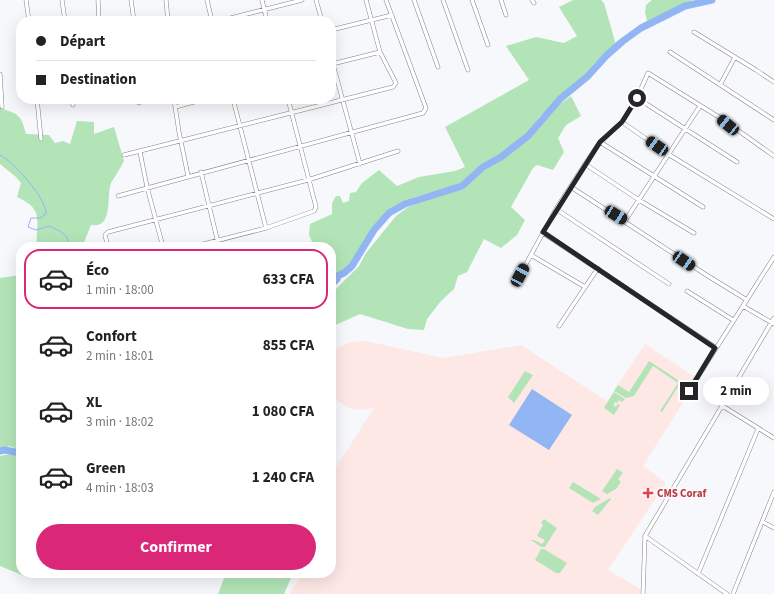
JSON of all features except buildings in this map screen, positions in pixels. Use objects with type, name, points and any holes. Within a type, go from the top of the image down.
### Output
[{"type":"street","points":[[26,0],[28,16]]},
{"type":"street","points":[[62,0],[64,16]]},
{"type":"street","points":[[98,0],[99,16]]},
{"type":"street","points":[[131,0],[133,16]]},
{"type":"street","points":[[166,0],[168,16]]},
{"type":"street","points":[[207,0],[211,16]]},
{"type":"street","points":[[262,0],[266,16]]},
{"type":"street","points":[[236,16],[264,8],[302,0]]},
{"type":"street","points":[[316,0],[321,16]]},
{"type":"street","points":[[336,100],[395,85],[396,83],[380,52],[366,0]]},
{"type":"street","points":[[118,196],[201,172],[300,147],[425,112],[426,108],[386,0]]},
{"type":"street","points":[[414,0],[438,67]]},
{"type":"street","points":[[443,0],[468,70]]},
{"type":"street","points":[[472,0],[488,45]]},
{"type":"street","points":[[501,0],[506,14]]},
{"type":"street","points":[[336,29],[392,15]]},
{"type":"street","points":[[694,32],[774,82]]},
{"type":"street","points":[[336,63],[380,52]]},
{"type":"street","points":[[670,52],[774,120]]},
{"type":"street","points":[[720,85],[735,57]]},
{"type":"street","points":[[520,275],[556,209],[584,164],[600,142],[622,122],[637,98],[648,73],[774,156]]},
{"type":"street","points":[[0,74],[2,107]]},
{"type":"street","points":[[336,80],[360,164]]},
{"type":"street","points":[[637,98],[737,162]]},
{"type":"street","points":[[38,104],[41,139]]},
{"type":"street","points":[[175,104],[180,141],[188,176]]},
{"type":"street","points":[[175,107],[186,104]]},
{"type":"street","points":[[235,104],[266,228]]},
{"type":"street","points":[[214,242],[266,228],[314,211],[316,207],[290,104]]},
{"type":"street","points":[[124,155],[322,104]]},
{"type":"street","points":[[625,221],[700,106]]},
{"type":"street","points":[[622,122],[668,154],[774,219]]},
{"type":"street","points":[[600,142],[703,207]]},
{"type":"street","points":[[106,242],[104,239],[105,234],[108,232],[308,180],[398,151]]},
{"type":"street","points":[[140,152],[147,187],[162,242]]},
{"type":"street","points":[[584,164],[639,200],[694,233]]},
{"type":"street","points":[[201,172],[208,207],[218,241]]},
{"type":"street","points":[[571,187],[747,300]]},
{"type":"street","points":[[556,209],[668,284]]},
{"type":"street","points":[[543,232],[715,348]]},
{"type":"street","points":[[531,255],[585,287]]},
{"type":"street","points":[[689,391],[774,257]]},
{"type":"street","points":[[559,326],[598,268]]},
{"type":"street","points":[[687,291],[733,320]]},
{"type":"street","points":[[743,306],[773,323]]},
{"type":"street","points":[[643,594],[645,536],[721,405],[773,323],[774,318]]},
{"type":"street","points":[[721,405],[774,438]]},
{"type":"street","points":[[698,574],[758,429]]},
{"type":"street","points":[[733,594],[774,492]]},
{"type":"street","points":[[763,522],[774,528]]},
{"type":"street","points":[[645,536],[727,594]]},
{"type":"shaded area","points":[[366,341],[443,358],[521,345],[607,401],[645,344],[698,379],[643,466],[666,483],[608,570],[642,590],[640,594],[289,594],[300,578],[336,578],[336,467],[374,408],[362,410],[351,409],[336,399],[336,349],[350,342]]},
{"type":"green space","points":[[573,0],[601,0],[604,3],[616,45],[601,61],[559,97],[550,108],[540,116],[528,133],[505,152],[458,185],[415,197],[395,206],[384,215],[371,231],[358,256],[344,269],[336,274],[336,242],[310,242],[312,241],[309,235],[310,224],[332,214],[332,203],[336,196],[340,196],[343,203],[349,201],[350,193],[356,192],[362,183],[379,170],[397,186],[419,177],[455,171],[465,167],[445,127],[529,80],[506,46],[536,37],[564,43],[577,36],[559,7]]},
{"type":"green space","points":[[652,0],[693,0],[647,21],[645,12],[646,5]]},
{"type":"green space","points":[[571,96],[581,116],[566,125],[558,138],[564,152],[553,170],[537,165],[533,168],[511,207],[525,220],[517,235],[501,248],[484,239],[467,272],[458,276],[454,289],[441,301],[427,319],[424,330],[408,329],[360,314],[336,325],[336,289],[359,266],[366,253],[396,216],[408,207],[460,188],[523,142],[557,106]]},
{"type":"green space","points":[[0,108],[18,116],[22,122],[26,134],[49,135],[55,143],[63,141],[70,144],[77,121],[94,122],[94,134],[114,127],[124,161],[111,183],[106,217],[103,222],[98,225],[91,225],[84,242],[37,242],[36,212],[26,202],[17,197],[21,183],[0,164]]},
{"type":"green space","points":[[16,276],[16,448],[9,446],[0,449],[0,278]]},
{"type":"green space","points":[[649,361],[681,382],[662,412],[660,411],[678,383],[653,366],[634,396],[626,398],[614,391],[618,385],[629,392]]},
{"type":"green space","points":[[525,371],[533,375],[514,403],[508,397]]},
{"type":"green space","points":[[614,392],[625,399],[622,402],[619,400],[617,403],[615,402],[613,405],[616,407],[618,404],[620,405],[614,415],[604,408]]},
{"type":"green space","points":[[16,455],[16,573],[0,566],[0,456]]},
{"type":"green space","points":[[617,469],[623,473],[618,479],[621,482],[616,489],[607,494],[602,491]]},
{"type":"green space","points":[[573,482],[601,499],[593,503],[569,488]]},
{"type":"green space","points":[[610,498],[611,499],[598,515],[592,511],[595,507]]},
{"type":"green space","points":[[544,519],[557,528],[545,547],[541,547],[531,540],[542,544],[545,540],[537,536],[543,525],[541,523]]},
{"type":"green space","points":[[541,549],[544,549],[567,563],[560,573],[556,573],[535,560]]},
{"type":"green space","points":[[224,578],[291,578],[284,594],[218,594]]},
{"type":"water","points":[[532,389],[572,415],[549,450],[509,425]]},
{"type":"waterway","points":[[336,277],[344,273],[352,266],[374,230],[389,213],[405,204],[462,186],[483,167],[501,157],[528,136],[560,99],[588,76],[607,55],[623,41],[641,28],[685,6],[712,0]]},
{"type":"waterway","points":[[0,155],[21,172],[35,190],[45,207],[46,214],[40,218],[31,218],[28,227],[36,230],[49,226],[63,233],[69,242]]},
{"type":"waterway","points":[[0,451],[5,450],[16,452]]},
{"type":"place","name":"CMS Coraf","points":[[648,493]]},
{"type":"route","points":[[637,98],[622,122],[600,142],[584,164],[543,232],[715,348],[689,391]]}]
